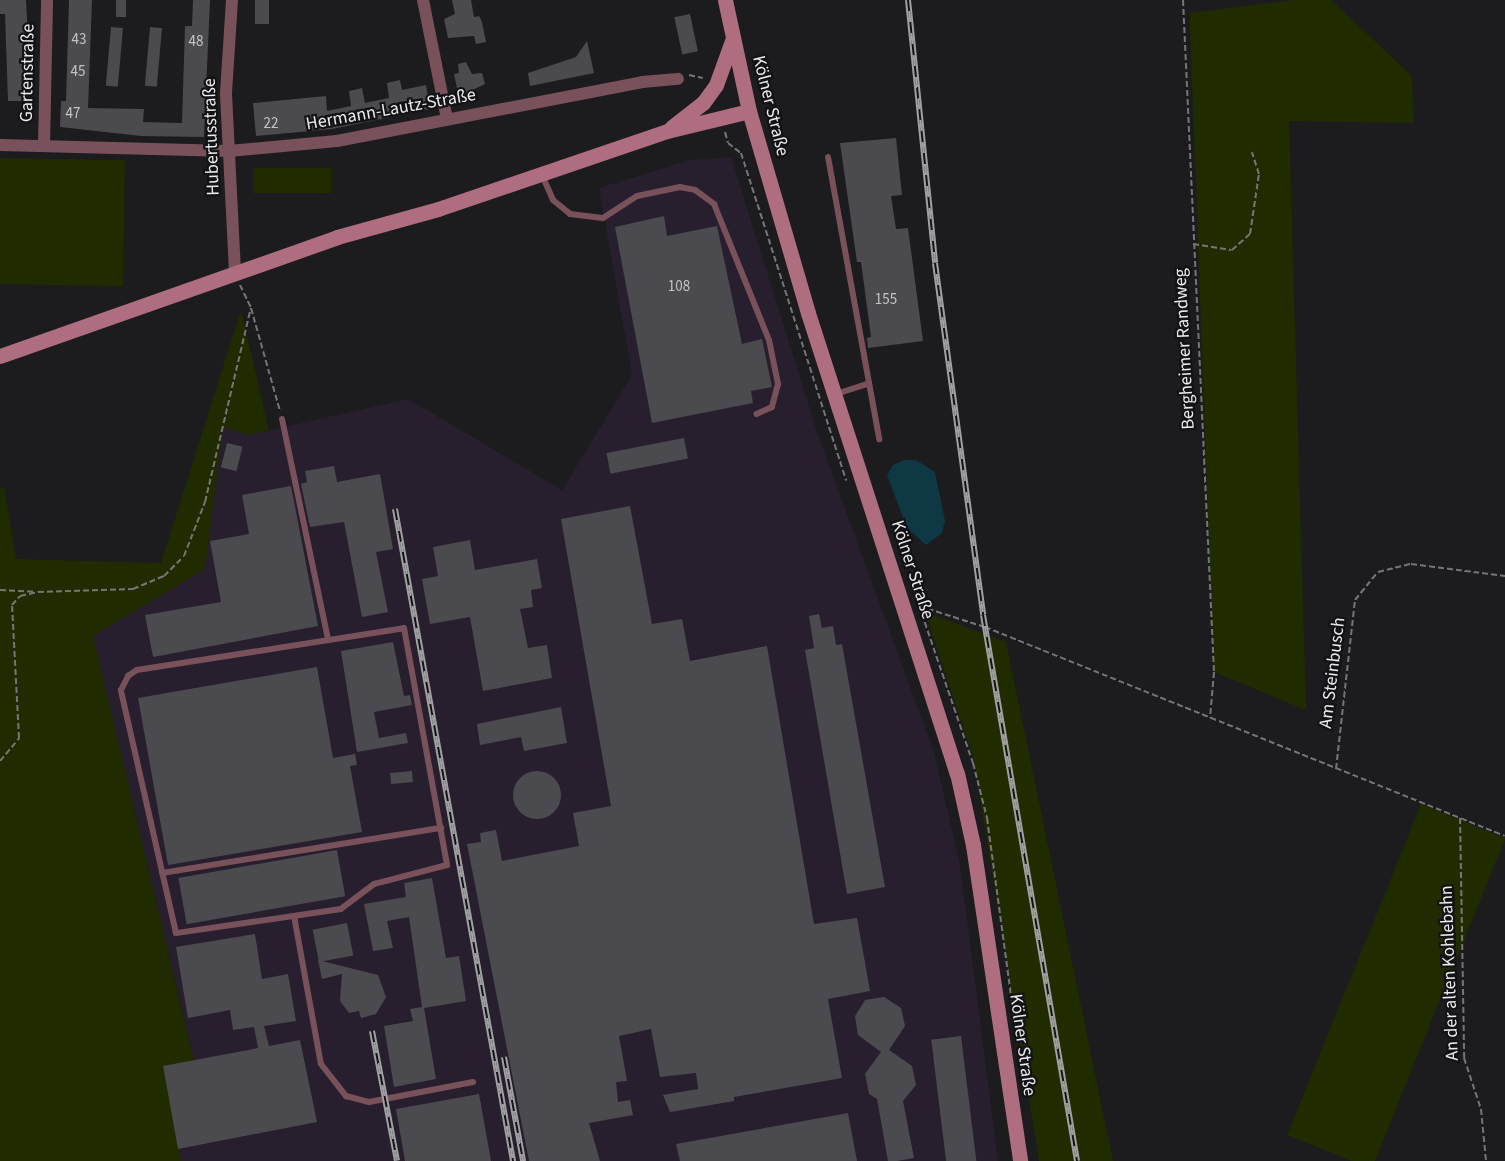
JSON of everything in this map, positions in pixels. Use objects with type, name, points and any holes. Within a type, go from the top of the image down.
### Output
[{"type":"main road","name":"Kölner Straße","points":[[725,0],[749,111],[833,395],[957,773],[973,845],[1020,1161]]},
{"type":"main road","points":[[667,131],[703,103],[716,85],[733,38]]},
{"type":"main road","points":[[0,356],[235,274],[667,131],[749,111]]},
{"type":"street","name":"Gartenstraße","points":[[44,146],[47,0]]},
{"type":"street","name":"Hubertusstraße","points":[[232,0],[226,94],[235,274]]},
{"type":"street","points":[[423,0],[447,119]]},
{"type":"street","name":"Hermann-Lautz-Straße","points":[[0,145],[229,151],[337,141],[642,82],[678,79]]},
{"type":"lane","points":[[828,157],[867,384],[879,440]]},
{"type":"lane","points":[[542,174],[553,200],[570,214],[603,218],[637,196],[680,187],[695,190],[714,204],[769,340],[778,384],[772,406],[756,414]]},
{"type":"lane","points":[[833,395],[867,384]]},
{"type":"lane","points":[[282,419],[328,640]]},
{"type":"lane","points":[[404,628],[441,828],[447,865],[374,884],[341,909],[176,933],[121,690],[128,676],[137,670],[404,628]]},
{"type":"lane","points":[[162,873],[441,828]]},
{"type":"lane","points":[[294,916],[321,1064],[346,1096],[369,1102],[473,1082]]},
{"type":"path","name":"Bergheimer Randweg","points":[[1183,0],[1213,696],[1210,718]]},
{"type":"path","points":[[722,118],[728,143],[741,153],[849,488]]},
{"type":"path","points":[[1193,244],[1232,250],[1250,234],[1259,174],[1252,152]]},
{"type":"path","points":[[235,274],[250,308],[282,419]]},
{"type":"path","points":[[0,590],[38,592],[133,589],[164,576],[184,556],[205,501],[250,308]]},
{"type":"path","name":"Am Steinbusch","points":[[1336,769],[1355,600],[1378,572],[1411,564],[1505,576]]},
{"type":"path","points":[[0,761],[19,738],[12,604],[20,596],[38,592]]},
{"type":"path","points":[[904,607],[933,608],[1505,836]]},
{"type":"path","name":"An der alten Kohlebahn","points":[[1460,818],[1464,1058],[1481,1109],[1486,1161]]},
{"type":"shaded area","points":[[731,157],[818,435],[934,752],[960,865],[998,1161],[181,1161],[163,1066],[194,1060],[93,636],[205,569],[223,426],[248,435],[408,399],[562,490],[632,375],[599,188],[690,160]]},
{"type":"green space","points":[[1294,0],[1331,0],[1412,76],[1414,123],[1289,121],[1306,710],[1214,672],[1190,30],[1190,13]]},
{"type":"green space","points":[[0,158],[125,160],[123,286],[0,284]]},
{"type":"green space","points":[[253,168],[331,168],[331,193],[253,193]]},
{"type":"green space","points":[[241,310],[269,430],[248,435],[223,427],[205,569],[93,636],[194,1061],[163,1067],[181,1161],[0,1161],[0,488],[4,487],[16,559],[161,563]]},
{"type":"green space","points":[[925,612],[1006,642],[1113,1161],[1039,1161],[974,760]]},
{"type":"green space","points":[[1421,804],[1505,839],[1375,1161],[1352,1161],[1287,1135]]},
{"type":"water","points":[[904,460],[916,460],[935,472],[945,521],[942,533],[926,545],[907,528],[887,475],[893,465]]},
{"type":"building","points":[[0,0],[26,0],[28,39],[22,101],[8,101],[5,14],[0,14]]},
{"type":"building","points":[[69,0],[92,0],[88,108],[144,109],[143,122],[182,123],[185,26],[192,26],[193,0],[210,0],[204,137],[141,136],[60,127],[61,101],[66,101]]},
{"type":"building","points":[[116,0],[126,0],[126,17],[116,17]]},
{"type":"building","points":[[255,0],[269,0],[269,24],[255,24]]},
{"type":"building","points":[[452,0],[471,0],[474,17],[479,16],[482,22],[486,42],[476,44],[474,36],[448,38],[444,19],[455,14]]},
{"type":"building","points":[[690,14],[698,51],[682,54],[674,17]]},
{"type":"building","points":[[111,27],[123,28],[118,87],[106,86]]},
{"type":"building","points":[[150,27],[162,28],[157,87],[145,86]]},
{"type":"building","points":[[587,41],[594,73],[530,86],[528,73],[576,57]]},
{"type":"building","points":[[466,62],[472,74],[482,73],[485,84],[464,94],[458,93],[454,74],[459,73],[458,64]]},
{"type":"building","points":[[400,80],[402,90],[426,85],[430,109],[332,129],[256,136],[253,103],[326,96],[327,111],[351,106],[349,91],[362,88],[365,103],[389,98],[387,83]]},
{"type":"building","points":[[896,138],[902,195],[891,196],[896,229],[908,228],[923,341],[868,348],[867,338],[871,337],[861,262],[857,262],[840,143]]},
{"type":"building","points":[[664,216],[667,236],[717,226],[742,344],[762,339],[772,387],[751,391],[753,403],[652,423],[615,227]]},
{"type":"building","points":[[684,438],[688,459],[610,474],[606,453]]},
{"type":"building","points":[[227,443],[243,447],[236,471],[221,467]]},
{"type":"building","points":[[334,466],[337,482],[380,474],[393,549],[376,552],[388,612],[362,617],[344,522],[310,527],[301,484],[307,482],[305,471]]},
{"type":"building","points":[[291,486],[318,626],[153,657],[145,615],[221,602],[210,541],[249,534],[242,495]]},
{"type":"building","points":[[630,506],[652,624],[682,619],[690,661],[767,646],[814,924],[857,918],[870,991],[828,999],[842,1078],[734,1097],[734,1101],[670,1112],[663,1095],[698,1089],[696,1073],[660,1077],[651,1029],[619,1036],[627,1081],[616,1082],[618,1102],[630,1100],[633,1115],[589,1123],[600,1161],[529,1161],[467,844],[481,842],[480,833],[496,830],[502,861],[579,846],[573,813],[611,806],[561,519]]},
{"type":"building","points":[[470,540],[475,570],[537,559],[542,588],[531,590],[533,607],[520,609],[528,648],[547,645],[552,678],[483,691],[470,617],[430,624],[422,579],[438,576],[433,547]]},
{"type":"building","points":[[819,614],[822,628],[833,626],[836,645],[842,644],[885,887],[847,894],[805,650],[814,648],[809,616]]},
{"type":"building","points":[[393,642],[404,696],[410,695],[412,705],[374,712],[379,738],[406,733],[408,743],[357,752],[341,651]]},
{"type":"building","points":[[317,667],[333,758],[355,754],[357,765],[350,766],[362,832],[168,865],[138,698]]},
{"type":"building","points":[[561,707],[567,743],[524,751],[521,737],[480,745],[477,724]]},
{"type":"building","points":[[412,771],[413,782],[391,784],[390,773]]},
{"type":"building","points":[[537,771],[554,778],[561,795],[554,812],[537,819],[520,812],[513,795],[520,778]]},
{"type":"building","points":[[337,850],[345,896],[187,924],[178,878]]},
{"type":"building","points":[[432,878],[446,958],[459,956],[466,1001],[424,1008],[436,1079],[394,1087],[384,1026],[413,1021],[410,1009],[422,1007],[409,917],[387,921],[393,948],[373,951],[364,904],[406,897],[404,883]]},
{"type":"building","points":[[347,923],[353,955],[319,962],[313,930]]},
{"type":"building","points":[[255,934],[262,979],[288,974],[296,1021],[264,1026],[269,1046],[300,1040],[317,1122],[178,1149],[163,1066],[258,1048],[254,1027],[233,1030],[230,1010],[188,1018],[176,947]]},
{"type":"building","points":[[318,960],[378,975],[386,997],[376,1014],[361,1018],[359,1011],[349,1013],[340,1001],[342,974],[322,979]]},
{"type":"building","points":[[884,997],[901,1008],[905,1026],[889,1050],[912,1066],[916,1085],[903,1101],[914,1158],[897,1161],[888,1161],[877,1099],[869,1094],[865,1074],[881,1052],[858,1035],[855,1016],[865,1000]]},
{"type":"building","points":[[961,1036],[976,1161],[946,1161],[931,1040]]},
{"type":"building","points":[[479,1094],[491,1161],[405,1161],[396,1109]]},
{"type":"building","points":[[848,1113],[857,1161],[680,1161],[676,1144]]},
{"type":"railway","points":[[908,0],[935,263],[983,615],[1077,1161]]},
{"type":"railway","points":[[395,509],[513,1161]]},
{"type":"railway","points":[[372,1031],[397,1161]]},
{"type":"railway","points":[[504,1057],[523,1161]]}]
